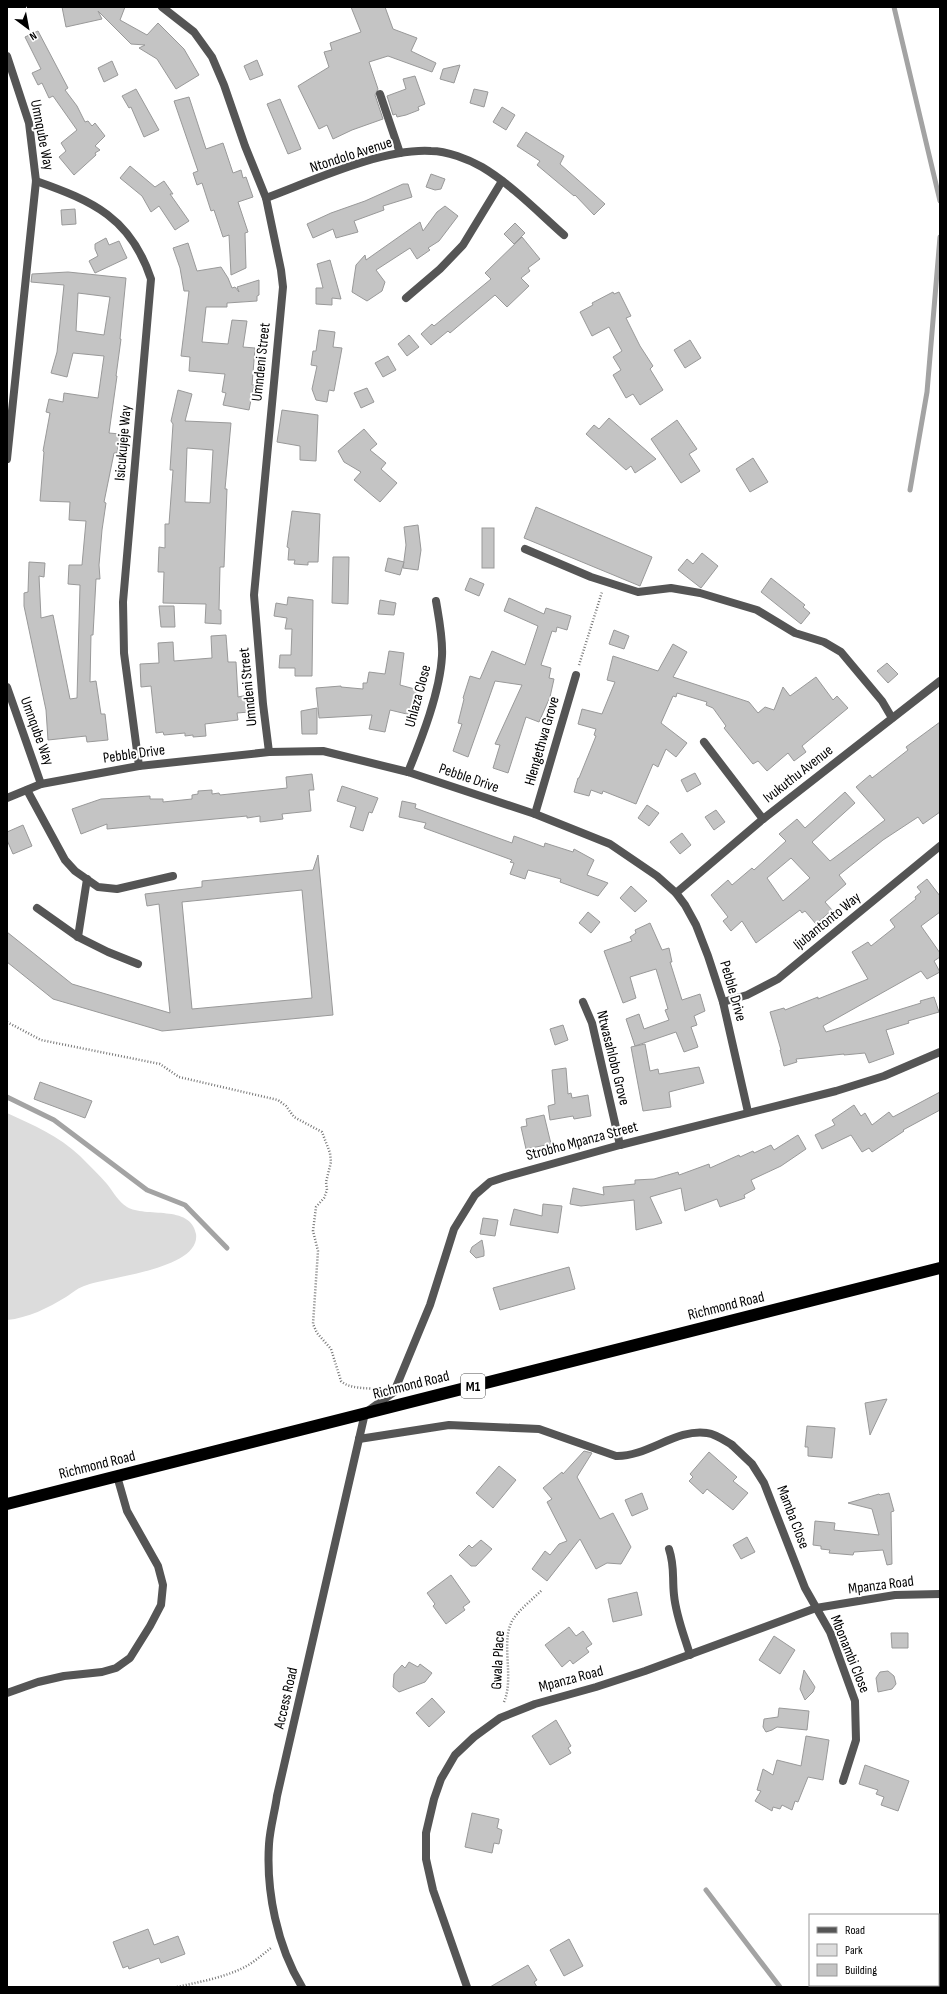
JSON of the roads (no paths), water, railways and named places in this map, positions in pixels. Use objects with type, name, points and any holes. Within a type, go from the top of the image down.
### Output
[{"type":"highway","name":"Richmond Road","points":[[7,1504],[940,1268]]},
{"type":"street","name":"Umndeni Street","points":[[162,7],[194,32],[212,57],[266,198],[281,270],[283,287],[254,595],[263,704],[269,752]]},
{"type":"street","name":"Umnqube Way","points":[[7,56],[29,123],[36,181],[7,459]]},
{"type":"street","points":[[380,94],[400,153]]},
{"type":"street","name":"Ntondolo Avenue","points":[[266,198],[377,158],[400,153],[431,151],[455,156],[481,166],[502,181],[564,235]]},
{"type":"street","name":"Isicukujeje Way","points":[[36,181],[76,195],[116,221],[132,239],[143,257],[151,279],[123,602],[124,653],[138,766]]},
{"type":"street","points":[[406,298],[440,269],[463,245],[502,181]]},
{"type":"street","points":[[525,549],[606,582],[638,592],[671,588],[700,593],[757,610],[795,633],[824,642],[841,652],[882,701],[892,718]]},
{"type":"street","name":"Uhlaza Close","points":[[408,772],[421,740],[441,672],[442,638],[436,601]]},
{"type":"street","name":"Hlengethwa Grove","points":[[534,814],[576,675]]},
{"type":"street","name":"Ivukuthu Avenue","points":[[676,893],[763,819],[892,718],[939,685]]},
{"type":"street","name":"Umnqube Way","points":[[7,687],[42,784]]},
{"type":"street","points":[[704,742],[763,819]]},
{"type":"street","name":"Pebble Drive","points":[[7,798],[42,784],[138,766],[269,752],[323,751],[349,756],[408,772],[534,814],[610,844],[652,873],[676,893],[685,905],[696,925],[708,956],[722,1002],[748,1112]]},
{"type":"street","points":[[27,790],[64,860],[75,872],[98,887],[118,888],[173,876]]},
{"type":"street","name":"Ijubantonto Way","points":[[722,1002],[747,995],[778,979],[940,846]]},
{"type":"street","points":[[78,937],[87,879]]},
{"type":"street","points":[[37,908],[78,937],[108,952],[138,964]]},
{"type":"street","name":"Ntwasahlobo Grove","points":[[583,1002],[592,1023],[620,1145]]},
{"type":"street","name":"Strobho Mpanza Street","points":[[365,1413],[394,1392],[430,1305],[454,1229],[475,1195],[490,1182],[620,1145],[843,1089],[884,1076],[940,1052]]},
{"type":"street","name":"Access Road","points":[[302,1987],[280,1940],[270,1887],[269,1844],[277,1796],[365,1413]]},
{"type":"street","name":"Mamba Close","points":[[359,1439],[449,1425],[539,1429],[616,1456],[627,1456],[695,1433],[708,1433],[732,1444],[752,1464],[764,1482],[805,1588],[816,1608]]},
{"type":"street","points":[[7,1693],[38,1682],[64,1676],[102,1672],[116,1668],[130,1658],[161,1605],[163,1585],[158,1566],[127,1511],[117,1476]]},
{"type":"street","points":[[669,1549],[674,1563],[674,1593],[676,1611],[690,1655]]},
{"type":"street","name":"Mpanza Road","points":[[467,1987],[433,1890],[426,1859],[426,1833],[434,1799],[441,1779],[455,1755],[474,1737],[500,1718],[535,1704],[596,1687],[690,1655],[816,1608],[895,1595],[940,1594]]},
{"type":"street","name":"Mbonambi Close","points":[[816,1608],[830,1632],[856,1708],[856,1740],[843,1780]]},
{"type":"waterway","points":[[894,7],[940,201]]},
{"type":"waterway","points":[[910,490],[927,392],[940,237]]},
{"type":"waterway","points":[[7,1097],[54,1120],[147,1190],[185,1205],[227,1248]]},
{"type":"waterway","points":[[706,1890],[780,1987]]}]
